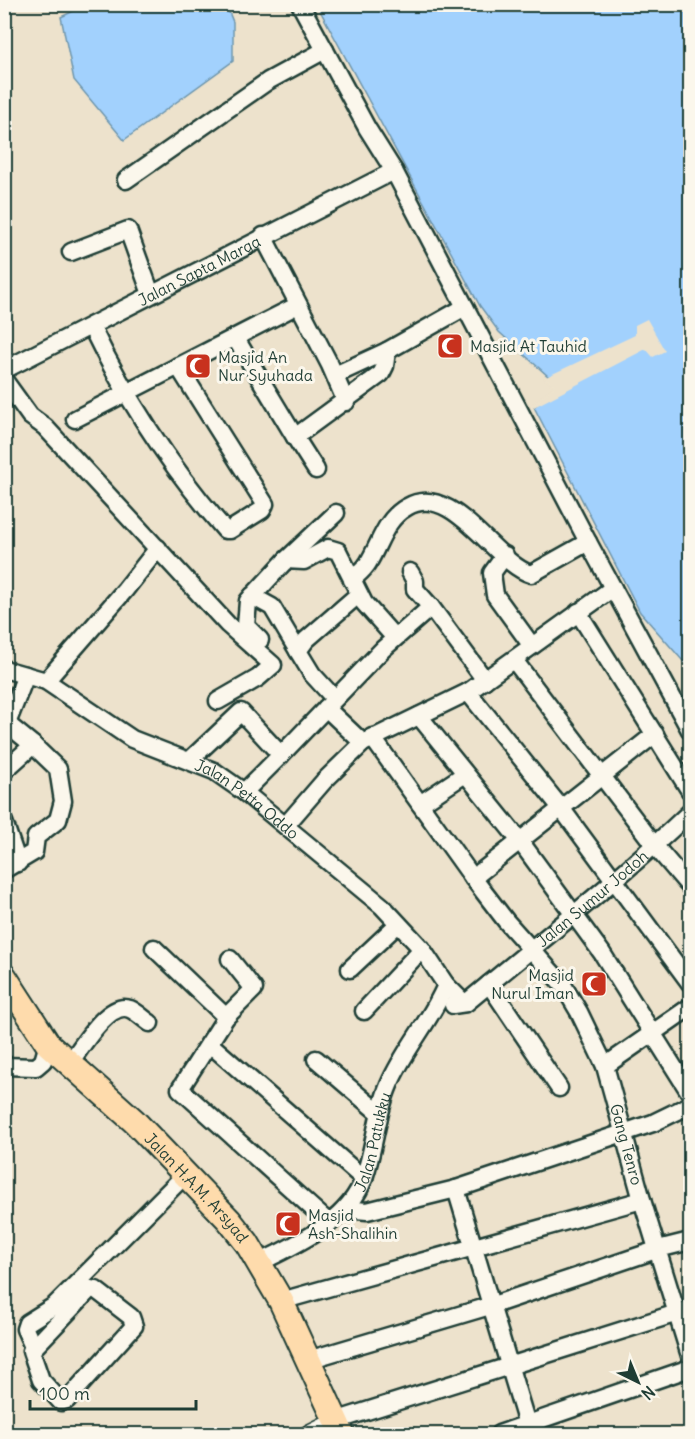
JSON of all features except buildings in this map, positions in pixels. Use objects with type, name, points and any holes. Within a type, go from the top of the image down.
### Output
[{"type":"highway","name":"Jalan H.A.M. Arsyad","points":[[4,976],[48,1044],[122,1110],[229,1220],[259,1263],[281,1301],[339,1428]]},
{"type":"street","points":[[300,4],[367,128],[394,171],[588,542],[690,730]]},
{"type":"street","points":[[126,180],[268,81],[325,50]]},
{"type":"street","name":"Jalan Sapta Marga","points":[[4,370],[394,171]]},
{"type":"street","points":[[71,252],[128,230],[151,294]]},
{"type":"street","points":[[263,236],[335,375],[346,402]]},
{"type":"street","points":[[75,419],[236,339],[298,305]]},
{"type":"street","points":[[335,375],[387,351],[465,307]]},
{"type":"street","points":[[91,326],[124,393],[156,442],[225,530],[235,529],[262,510],[265,504],[178,366]]},
{"type":"street","points":[[236,339],[316,470]]},
{"type":"street","points":[[295,437],[346,402],[384,372],[387,351]]},
{"type":"street","points":[[4,380],[30,416],[45,427],[228,626],[273,664]]},
{"type":"street","points":[[298,651],[355,587],[377,543],[407,507],[424,502],[450,510],[472,525],[505,555],[531,574],[588,542]]},
{"type":"street","points":[[218,701],[258,678],[276,658],[246,626],[245,613],[252,596],[336,513]]},
{"type":"street","points":[[46,681],[125,590],[158,548]]},
{"type":"street","points":[[286,560],[304,561],[328,548],[338,551],[355,587],[395,638]]},
{"type":"street","points":[[505,555],[492,573],[495,595],[532,646]]},
{"type":"street","points":[[410,572],[415,589],[431,607],[485,681]]},
{"type":"street","points":[[286,825],[324,781],[368,740],[468,692],[613,588]]},
{"type":"street","name":"Gang Tenro","points":[[252,596],[272,607],[330,703],[368,740],[420,804],[473,878],[573,1001],[605,1066],[657,1249],[684,1310],[690,1356]]},
{"type":"street","points":[[244,792],[395,638],[431,607]]},
{"type":"street","points":[[578,612],[690,791]]},
{"type":"street","points":[[514,660],[655,846],[690,887]]},
{"type":"street","name":"Jalan Petta Oddo","points":[[4,669],[46,681],[132,739],[214,771],[244,792],[366,891],[422,949],[446,985],[464,1003]]},
{"type":"street","points":[[4,822],[11,866],[34,852],[38,833],[59,819],[63,801],[58,769],[11,728],[8,721],[27,675]]},
{"type":"street","points":[[468,692],[561,808],[690,983]]},
{"type":"street","points":[[190,760],[241,712],[281,755]]},
{"type":"street","points":[[419,716],[520,841],[610,965],[651,1034],[690,1093]]},
{"type":"street","points":[[473,878],[655,734]]},
{"type":"street","points":[[4,771],[33,745]]},
{"type":"street","points":[[420,804],[465,774]]},
{"type":"street","name":"Jalan Sumur Jodoh","points":[[464,1003],[616,881],[690,812]]},
{"type":"street","points":[[350,969],[398,924]]},
{"type":"street","points":[[154,948],[226,1017]]},
{"type":"street","points":[[364,1011],[422,949]]},
{"type":"street","points":[[230,959],[254,989],[226,1017],[211,1045],[180,1090],[282,1178],[329,1223]]},
{"type":"street","points":[[489,984],[559,1088]]},
{"type":"street","name":"Jalan Patukku","points":[[259,1263],[329,1223],[345,1209],[364,1179],[379,1113],[403,1058],[436,1010],[446,985]]},
{"type":"street","points":[[436,1010],[464,1003]]},
{"type":"street","points":[[605,1066],[690,1007]]},
{"type":"street","points":[[69,1064],[102,1020],[116,1009],[129,1009],[150,1023]]},
{"type":"street","points":[[4,1066],[36,1066],[44,1061],[48,1044]]},
{"type":"street","points":[[211,1045],[364,1179]]},
{"type":"street","points":[[316,1059],[379,1113]]},
{"type":"street","points":[[345,1209],[367,1211],[456,1188],[653,1123],[690,1105]]},
{"type":"street","points":[[33,1347],[90,1289],[96,1290],[131,1317],[134,1322],[132,1330],[63,1402],[57,1399],[41,1380],[34,1363],[33,1347],[25,1329],[27,1323],[54,1306],[185,1175]]},
{"type":"street","points":[[456,1188],[528,1430]]},
{"type":"street","points":[[281,1301],[474,1249],[642,1200]]},
{"type":"street","points":[[308,1360],[492,1305],[657,1249],[690,1241]]},
{"type":"street","points":[[309,1434],[339,1428],[508,1367],[684,1310]]},
{"type":"street","points":[[499,1434],[528,1430],[690,1368]]},
{"type":"water","points":[[86,5],[226,5],[233,22],[233,61],[124,140],[74,80],[61,17]]},
{"type":"water","points":[[317,5],[690,5],[690,669],[640,612],[534,407],[559,386],[499,332],[480,306]]},
{"type":"pier","points":[[647,319],[665,351],[653,357],[646,349],[534,407],[532,405],[554,386],[544,378],[635,335],[635,325]]},
{"type":"place","name":"Masjid At Tauhid","points":[[450,346]]},
{"type":"place","name":"Masjid An Nur Syuhada","points":[[198,366]]},
{"type":"place","name":"Masjid Nurul Iman","points":[[594,984]]},
{"type":"place","name":"Masjid Ash-Shalihin","points":[[288,1224]]}]
